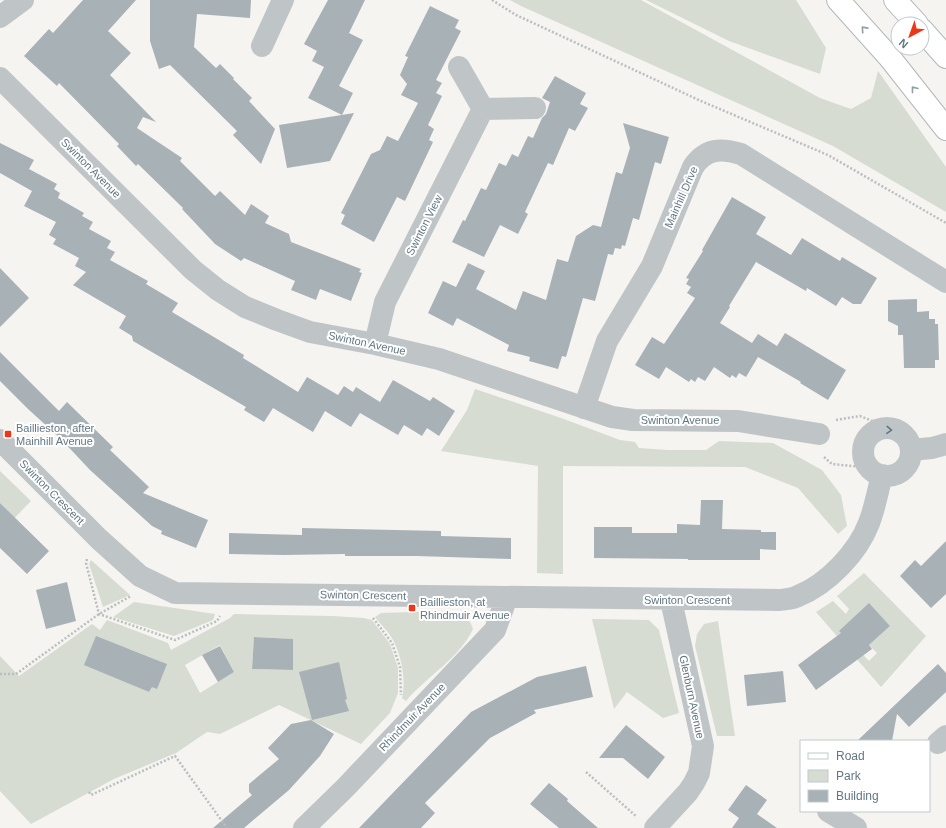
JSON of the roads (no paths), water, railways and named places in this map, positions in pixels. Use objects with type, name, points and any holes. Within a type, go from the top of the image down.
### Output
[{"type":"main road","points":[[838,0],[890,58],[942,124]]},
{"type":"main road","points":[[895,0],[910,16]]},
{"type":"main road","points":[[930,39],[946,57]]},
{"type":"street","points":[[0,17],[23,0]]},
{"type":"street","points":[[262,46],[283,0]]},
{"type":"street","points":[[459,67],[484,109],[536,108]]},
{"type":"street","name":"Swinton Avenue","points":[[0,78],[194,270],[218,290],[245,307],[310,332],[375,344],[438,359],[612,417],[633,420],[738,421],[819,434]]},
{"type":"street","name":"Swinton View","points":[[375,344],[385,302],[484,109]]},
{"type":"street","name":"Mainhill Drive","points":[[584,408],[607,341],[652,266],[693,167],[703,156],[714,150],[729,151],[741,154],[946,282]]},
{"type":"street","name":"Swinton Crescent","points":[[0,440],[99,539],[140,576],[175,593],[671,600],[780,600],[797,597],[816,587],[836,569],[858,545],[870,522],[876,471],[865,461],[864,446],[867,439],[873,433],[880,430],[887,428],[895,430],[906,438],[911,450]]},
{"type":"street","points":[[876,471],[889,476],[897,474],[908,464],[911,450],[932,448],[946,444]]},
{"type":"street","name":"Rhindmuir Avenue","points":[[304,828],[346,787],[495,630],[507,597]]},
{"type":"street","name":"Glenburn Avenue","points":[[647,823],[688,792],[699,773],[703,746],[671,600]]},
{"type":"street","points":[[830,812],[856,828]]},
{"type":"place","name":"Baillieston, after Mainhill Avenue","points":[[8,434]]},
{"type":"place","name":"Baillieston, at Rhindmuir Avenue","points":[[412,608]]}]
